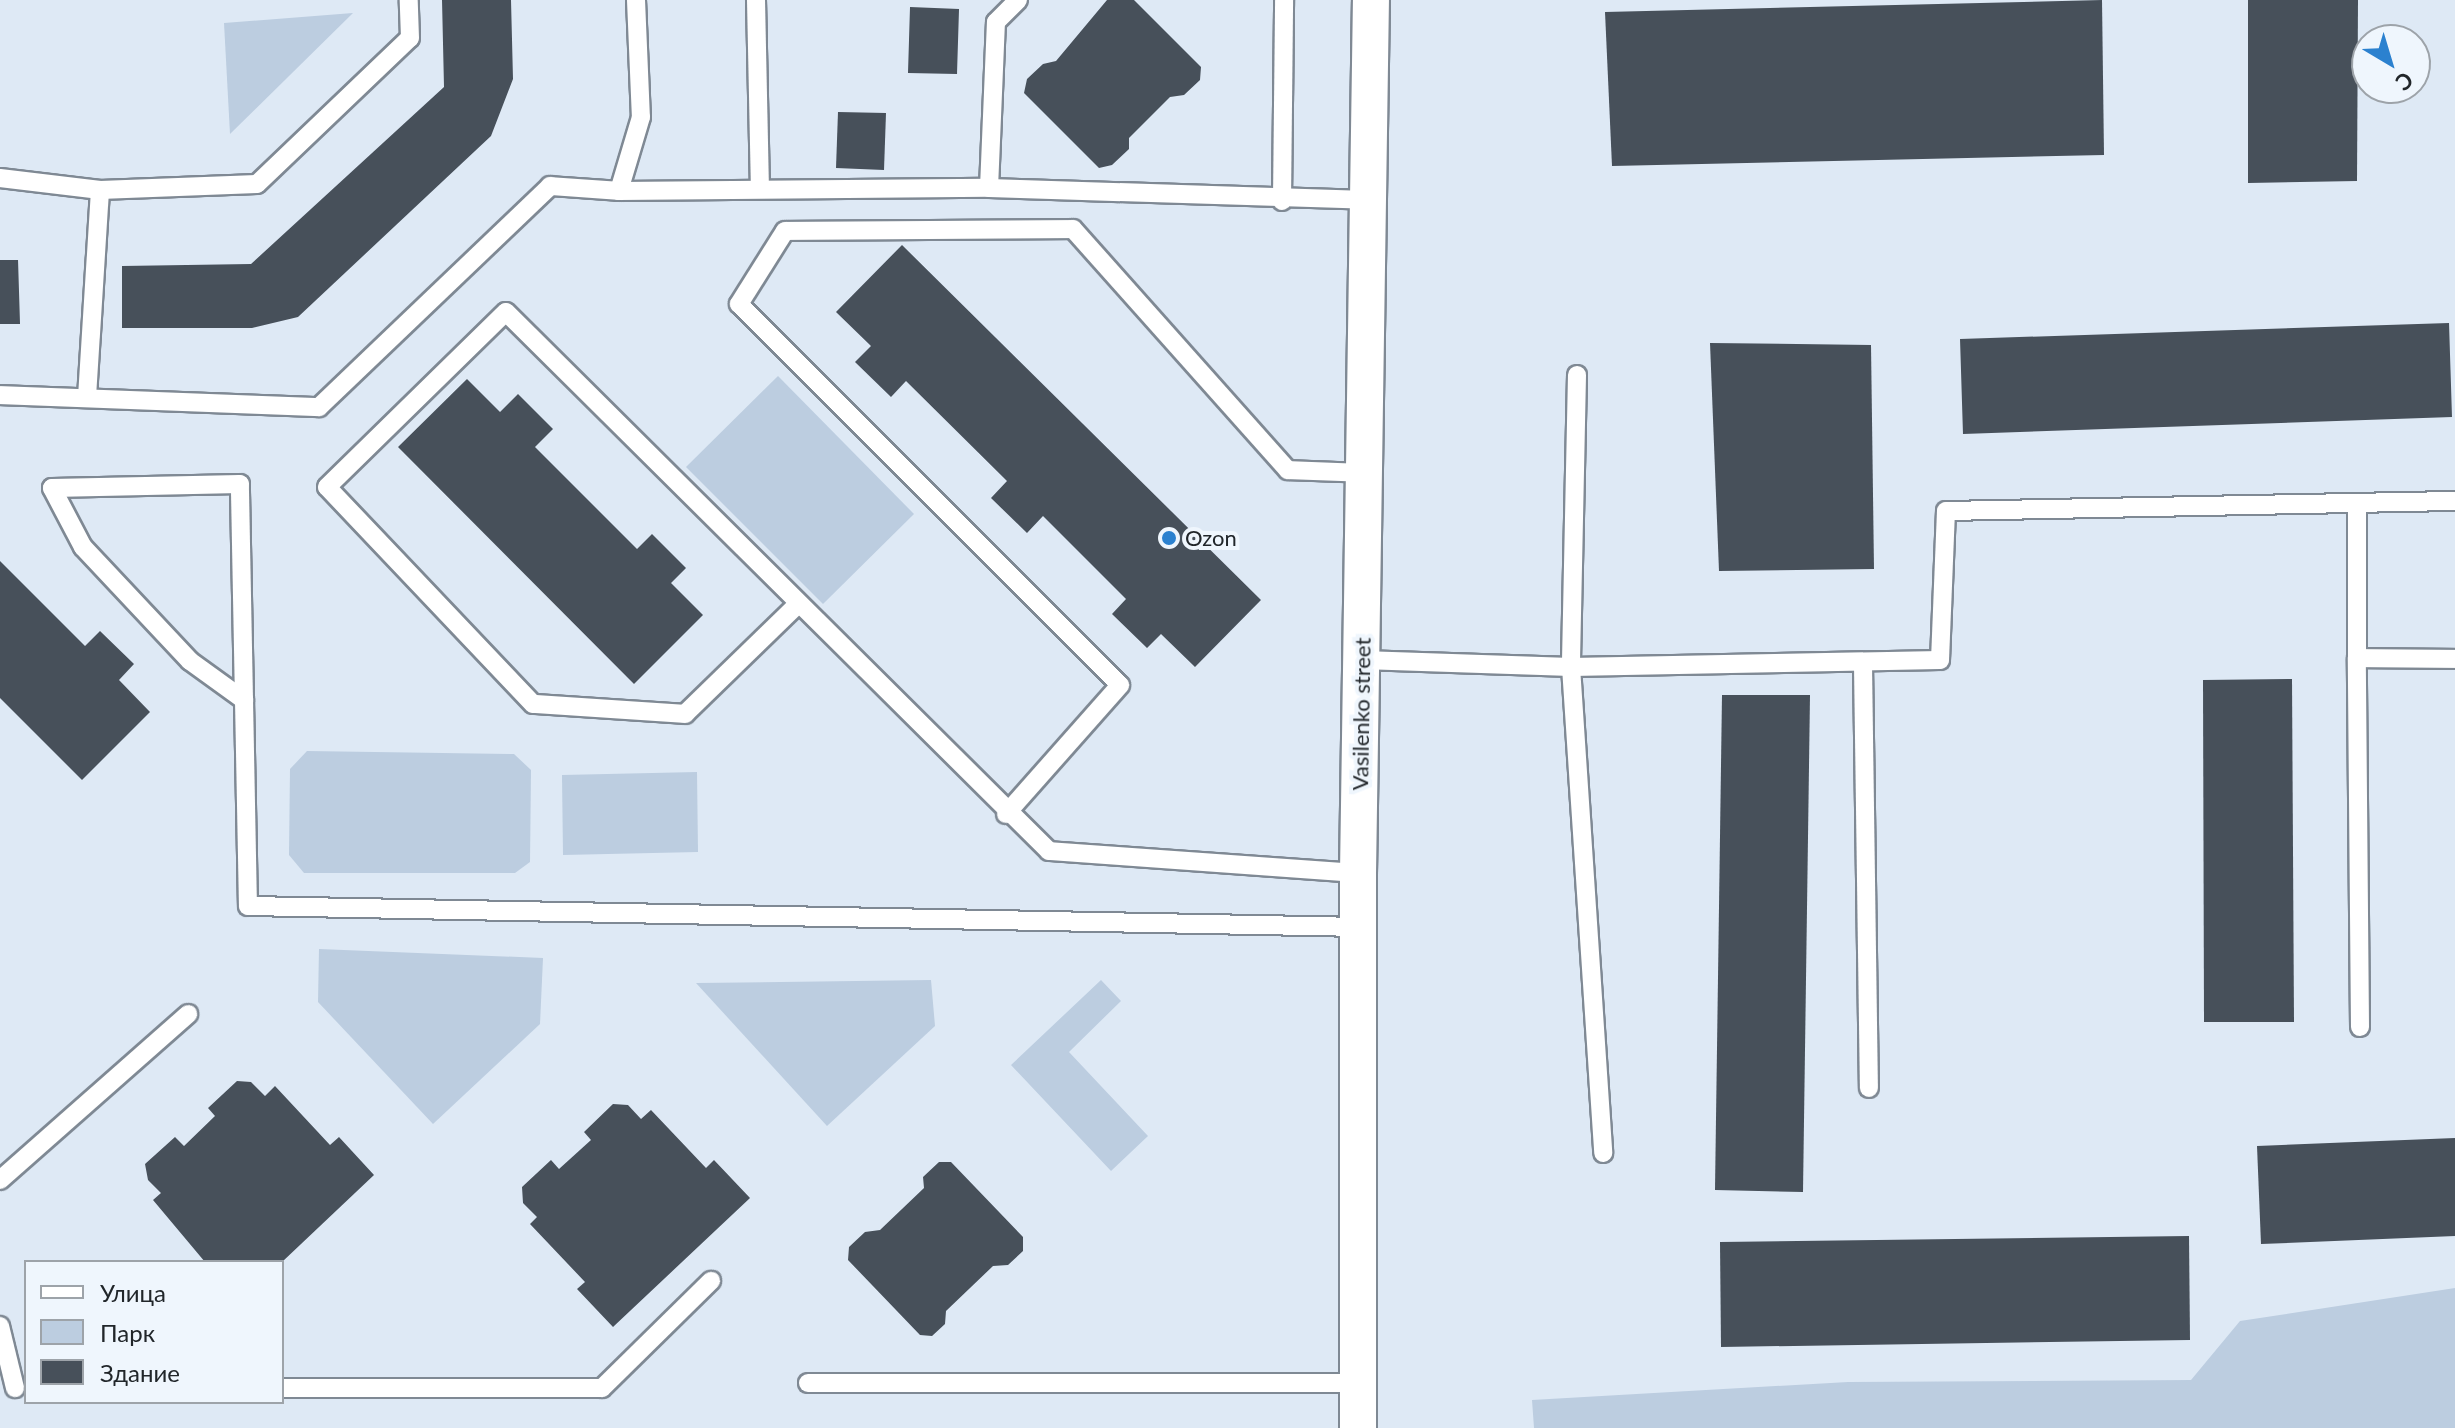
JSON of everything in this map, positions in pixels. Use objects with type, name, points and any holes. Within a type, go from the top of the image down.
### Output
[{"type":"street","name":"Vasilenko street","points":[[1358,1428],[1357,927],[1367,473],[1371,0]]},
{"type":"lane","points":[[0,178],[100,190],[257,184],[410,38],[409,0]]},
{"type":"lane","points":[[619,191],[641,117],[636,0]]},
{"type":"lane","points":[[756,0],[760,187]]},
{"type":"lane","points":[[989,188],[996,22],[1018,0]]},
{"type":"lane","points":[[1282,201],[1284,0]]},
{"type":"lane","points":[[0,395],[319,407],[550,186],[619,191],[760,187],[989,188],[1282,201],[1367,200]]},
{"type":"lane","points":[[87,397],[100,190]]},
{"type":"lane","points":[[1006,814],[1120,685],[739,304],[785,231],[1073,229],[1288,470],[1367,473]]},
{"type":"lane","points":[[797,605],[685,714],[533,704],[327,487],[506,312],[1006,814],[1049,851],[1358,873]]},
{"type":"lane","points":[[1577,375],[1571,667],[1603,1153]]},
{"type":"lane","points":[[244,700],[190,661],[83,547],[52,488],[240,484],[248,906],[1357,927]]},
{"type":"lane","points":[[1362,660],[1571,667],[1863,665],[1940,660],[1946,511],[2455,501]]},
{"type":"lane","points":[[2357,503],[2360,1027]]},
{"type":"lane","points":[[2357,658],[2455,659]]},
{"type":"lane","points":[[1863,665],[1869,1088]]},
{"type":"lane","points":[[0,1180],[188,1014]]},
{"type":"lane","points":[[284,1388],[602,1388],[711,1281]]},
{"type":"lane","points":[[0,1326],[14,1388]]},
{"type":"lane","points":[[808,1383],[1357,1383]]},
{"type":"green space","points":[[353,13],[230,134],[224,23]]},
{"type":"green space","points":[[778,376],[914,514],[823,604],[686,467]]},
{"type":"green space","points":[[307,751],[514,754],[531,770],[530,862],[515,873],[304,873],[289,855],[290,769]]},
{"type":"green space","points":[[697,772],[698,852],[563,855],[562,775]]},
{"type":"green space","points":[[319,949],[543,958],[540,1024],[433,1124],[318,1002]]},
{"type":"green space","points":[[931,980],[935,1026],[827,1126],[696,983]]},
{"type":"green space","points":[[1101,980],[1121,1001],[1069,1052],[1148,1136],[1111,1171],[1011,1065]]},
{"type":"green space","points":[[2455,1288],[2455,1428],[1534,1428],[1532,1400],[1848,1382],[2191,1380],[2240,1321]]},
{"type":"building","points":[[442,0],[511,0],[513,79],[491,136],[298,317],[252,328],[122,328],[122,266],[251,264],[444,87]]},
{"type":"building","points":[[1107,0],[1134,0],[1201,67],[1200,80],[1184,95],[1170,97],[1129,138],[1129,149],[1112,165],[1099,168],[1024,93],[1027,79],[1043,64],[1056,61]]},
{"type":"building","points":[[2102,0],[2104,155],[1612,166],[1605,12]]},
{"type":"building","points":[[2248,0],[2358,0],[2358,24],[2351,24],[2351,104],[2357,104],[2357,181],[2248,183]]},
{"type":"building","points":[[910,7],[959,9],[957,74],[908,73]]},
{"type":"building","points":[[838,112],[886,113],[884,170],[836,168]]},
{"type":"building","points":[[902,245],[1261,600],[1195,667],[1161,634],[1147,648],[1112,614],[1126,599],[1043,516],[1027,533],[991,498],[1007,481],[906,381],[891,397],[855,362],[871,346],[836,312]]},
{"type":"building","points":[[0,260],[18,260],[20,324],[0,324]]},
{"type":"building","points":[[2449,323],[2452,417],[1963,434],[1960,339]]},
{"type":"building","points":[[1710,343],[1871,345],[1874,569],[1719,571]]},
{"type":"building","points":[[467,379],[500,412],[518,394],[553,429],[535,447],[637,549],[652,534],[686,568],[671,583],[703,615],[634,684],[398,447]]},
{"type":"building","points":[[0,561],[85,646],[100,631],[134,664],[119,680],[150,712],[82,780],[0,698]]},
{"type":"building","points":[[2292,679],[2294,1022],[2204,1022],[2203,680]]},
{"type":"building","points":[[1722,695],[1810,695],[1803,1192],[1715,1190]]},
{"type":"building","points":[[237,1081],[251,1082],[265,1096],[275,1086],[330,1145],[339,1137],[374,1175],[284,1260],[203,1260],[153,1200],[161,1193],[148,1180],[145,1164],[175,1137],[184,1146],[215,1116],[208,1108]]},
{"type":"building","points":[[613,1104],[628,1105],[641,1119],[651,1110],[706,1168],[714,1160],[750,1198],[613,1327],[577,1289],[585,1282],[530,1224],[537,1217],[523,1203],[522,1187],[551,1160],[559,1169],[591,1140],[584,1132]]},
{"type":"building","points":[[2455,1138],[2455,1236],[2261,1244],[2257,1146]]},
{"type":"building","points":[[939,1162],[951,1162],[1023,1237],[1023,1251],[1008,1265],[993,1266],[946,1311],[945,1324],[932,1336],[920,1335],[848,1260],[849,1247],[865,1232],[880,1230],[924,1188],[923,1177]]},
{"type":"building","points":[[2189,1236],[2190,1340],[1721,1347],[1720,1242]]},
{"type":"place","name":"Ozon","points":[[1169,538]]}]
